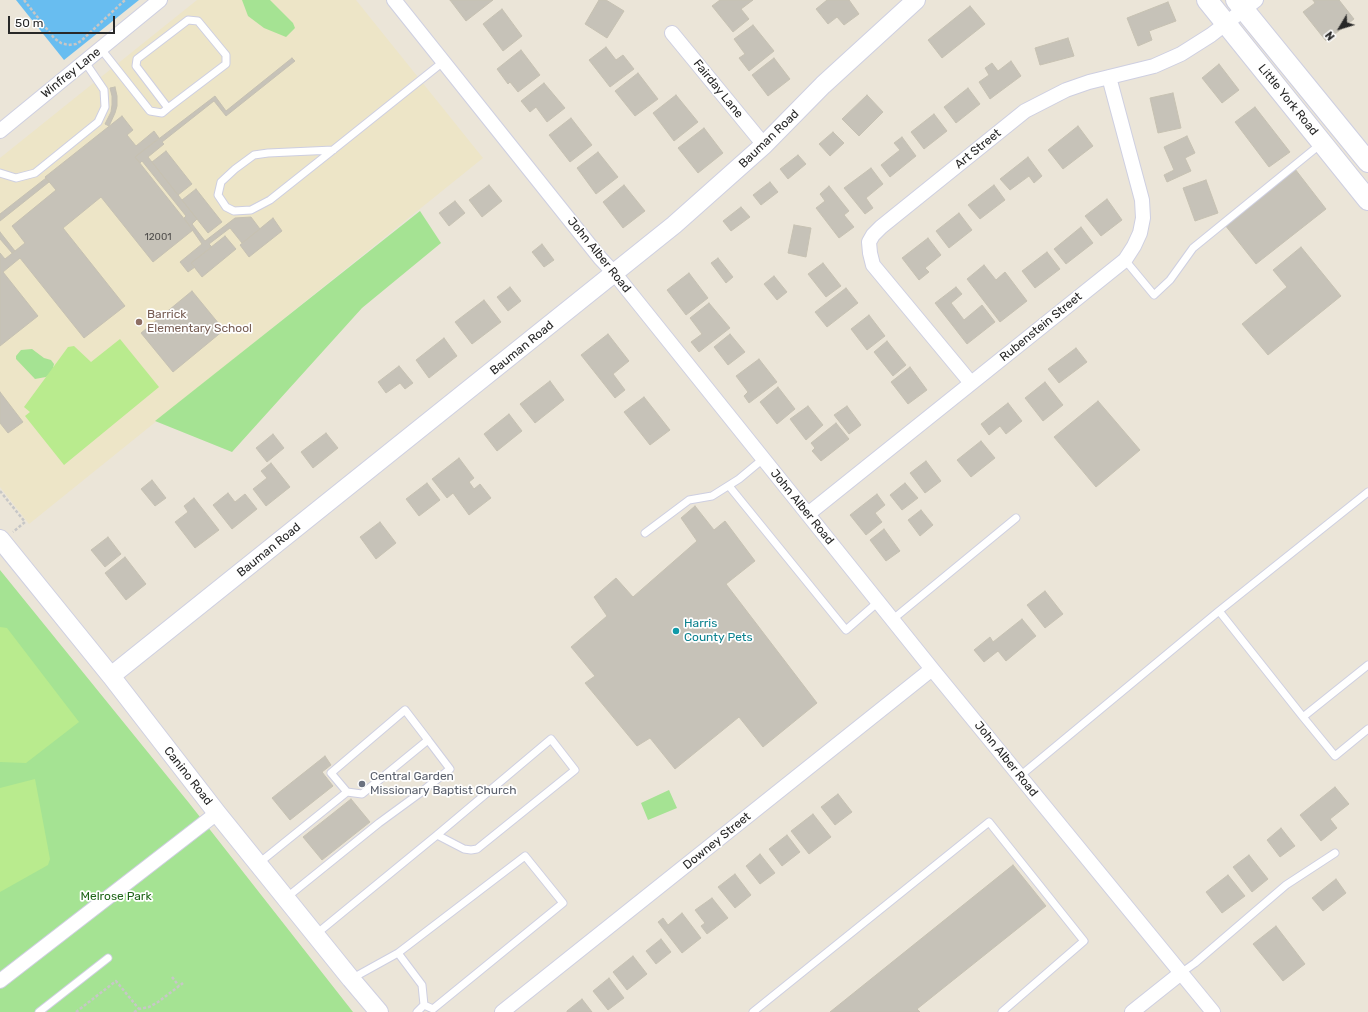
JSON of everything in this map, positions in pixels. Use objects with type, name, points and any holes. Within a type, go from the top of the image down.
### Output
[{"type":"main road","name":"Little York Road","points":[[1207,0],[1322,143],[1366,195]]},
{"type":"main road","name":"Little York Road","points":[[1246,3],[1368,162]]},
{"type":"street","name":"Winfrey Lane","points":[[0,131],[160,0]]},
{"type":"street","name":"John Alber Road","points":[[394,0],[892,620],[1213,1012]]},
{"type":"street","name":"Bauman Road","points":[[111,676],[615,274],[674,225],[764,145],[823,85],[909,2]]},
{"type":"street","name":"Art Street","points":[[971,383],[873,265],[869,242],[873,235],[1025,111],[1066,90],[1109,77],[1154,66],[1181,54],[1211,35],[1226,23],[1246,3]]},
{"type":"street","name":"Fairday Lane","points":[[672,33],[764,145]]},
{"type":"street","name":"Rubenstein Street","points":[[808,514],[1125,260],[1140,233],[1143,218],[1142,200],[1109,77]]},
{"type":"street","name":"Canino Road","points":[[5,536],[217,813],[315,936],[379,1012]]},
{"type":"street","name":"Downey Street","points":[[502,1012],[932,669]]},
{"type":"street","points":[[0,981],[217,813]]},
{"type":"street","points":[[1132,1012],[1181,973]]},
{"type":"lane","points":[[101,49],[150,111],[162,112],[168,108],[226,64],[226,55],[198,21],[188,20],[137,59],[136,66],[168,108]]},
{"type":"lane","points":[[0,173],[16,178],[35,172],[98,122],[105,107],[104,90],[85,62]]},
{"type":"lane","points":[[333,150],[254,155],[221,182],[218,195],[226,207],[234,211],[251,210],[270,200],[333,150],[443,62]]},
{"type":"lane","points":[[1125,260],[1154,295],[1170,280],[1193,248],[1322,143]]},
{"type":"lane","points":[[645,533],[689,500],[712,496],[729,486],[763,459]]},
{"type":"lane","points":[[729,486],[846,630],[878,602]]},
{"type":"lane","points":[[1020,776],[1219,611],[1368,492]]},
{"type":"lane","points":[[892,620],[1016,518]]},
{"type":"lane","points":[[1219,611],[1335,756],[1368,729]]},
{"type":"lane","points":[[1303,717],[1368,665]]},
{"type":"lane","points":[[286,898],[450,768],[405,710],[331,772],[347,792],[362,794],[428,740]]},
{"type":"lane","points":[[315,936],[551,739],[575,770],[477,849],[464,849],[437,835]]},
{"type":"lane","points":[[258,864],[347,792]]},
{"type":"lane","points":[[753,1012],[989,822],[1084,941],[1002,1012]]},
{"type":"lane","points":[[1181,973],[1195,963],[1286,885],[1335,853]]},
{"type":"lane","points":[[351,980],[398,953],[525,856],[563,903],[433,1009],[424,1005]]},
{"type":"lane","points":[[398,953],[422,985],[424,1005]]},
{"type":"lane","points":[[39,1012],[108,958]]},
{"type":"lane","points":[[417,1012],[424,1005]]},
{"type":"path","points":[[24,0],[54,38],[60,43],[68,45],[76,44],[81,41],[125,0]]},
{"type":"path","points":[[0,491],[25,522],[5,536]]},
{"type":"path","points":[[172,977],[179,986]]},
{"type":"path","points":[[76,1012],[116,981],[139,1009]]},
{"type":"path","points":[[134,1012],[158,1002],[183,983]]},
{"type":"shaded area","name":"Barrick Elementary School","points":[[197,0],[356,0],[483,158],[29,524],[0,487],[0,158]]},
{"type":"green space","points":[[242,0],[270,0],[293,23],[295,28],[286,37],[264,28],[248,16]]},
{"type":"green space","points":[[420,211],[441,243],[362,308],[232,452],[155,421]]},
{"type":"green space","points":[[120,339],[159,387],[64,465],[25,416],[30,412],[24,407],[68,347],[74,346],[91,362]]},
{"type":"green space","points":[[32,349],[44,358],[51,360],[54,364],[52,372],[46,377],[35,379],[16,359],[16,356],[21,350]]},
{"type":"green space","name":"Melrose Park","points":[[0,570],[189,803],[353,1012],[0,1012]]},
{"type":"green space","points":[[0,627],[7,628],[79,722],[26,763],[0,762]]},
{"type":"green space","points":[[35,779],[50,859],[48,865],[0,892],[0,788]]},
{"type":"green space","points":[[669,790],[677,808],[648,820],[641,803]]},
{"type":"water","points":[[16,0],[139,0],[64,60]]},
{"type":"building","points":[[450,0],[493,0],[466,21]]},
{"type":"building","points":[[599,0],[606,0],[624,11],[607,38],[585,24]]},
{"type":"building","points":[[720,0],[753,0],[741,9],[749,19],[733,32],[712,6]]},
{"type":"building","points":[[827,0],[849,0],[859,14],[844,25],[837,17],[828,24],[816,9]]},
{"type":"building","points":[[1313,0],[1339,0],[1354,19],[1326,41],[1303,12],[1315,3]]},
{"type":"building","points":[[1168,2],[1176,21],[1149,31],[1152,40],[1138,46],[1127,18]]},
{"type":"building","points":[[970,6],[985,24],[942,58],[928,40]]},
{"type":"building","points":[[502,9],[522,36],[503,51],[483,24]]},
{"type":"building","points":[[753,25],[774,51],[749,71],[739,58],[745,54],[734,39]]},
{"type":"building","points":[[1068,38],[1074,56],[1040,65],[1035,48]]},
{"type":"building","points":[[606,47],[616,60],[623,55],[634,69],[610,87],[589,60]]},
{"type":"building","points":[[521,50],[540,75],[518,92],[510,82],[508,84],[497,69]]},
{"type":"building","points":[[292,58],[295,61],[226,116],[214,101],[162,142],[164,144],[148,157],[197,219],[192,224],[205,241],[235,218],[251,217],[260,229],[242,243],[230,228],[209,244],[212,247],[191,263],[195,267],[188,272],[180,262],[202,244],[184,218],[186,216],[142,161],[140,163],[135,157],[215,96],[226,111]]},
{"type":"building","points":[[774,58],[790,79],[768,96],[752,75]]},
{"type":"building","points":[[1011,61],[1021,76],[990,99],[979,82],[989,75],[985,68],[992,63],[998,71]]},
{"type":"building","points":[[1219,64],[1239,90],[1222,103],[1202,78]]},
{"type":"building","points":[[638,73],[658,99],[635,116],[615,91]]},
{"type":"building","points":[[544,83],[565,108],[547,122],[536,107],[530,112],[521,101]]},
{"type":"building","points":[[115,87],[117,106],[109,126],[105,124],[111,112],[112,105],[110,88]]},
{"type":"building","points":[[968,88],[980,104],[956,123],[944,107]]},
{"type":"building","points":[[1173,93],[1181,128],[1158,133],[1150,98]]},
{"type":"building","points":[[676,95],[698,122],[674,141],[653,113]]},
{"type":"building","points":[[867,95],[883,112],[859,136],[842,119]]},
{"type":"building","points":[[1255,107],[1290,152],[1269,167],[1235,122]]},
{"type":"building","points":[[934,114],[947,131],[924,149],[911,132]]},
{"type":"building","points":[[122,116],[133,130],[127,135],[136,146],[154,131],[159,138],[135,157],[193,230],[153,262],[101,197],[63,228],[125,306],[84,338],[20,258],[3,272],[38,316],[0,346],[0,253],[5,259],[25,243],[12,226],[56,190],[45,177]]},
{"type":"building","points":[[571,118],[592,145],[570,162],[549,135]]},
{"type":"building","points":[[1078,126],[1093,146],[1063,169],[1048,150]]},
{"type":"building","points":[[704,128],[723,153],[698,173],[678,148]]},
{"type":"building","points":[[833,132],[844,143],[830,156],[819,144]]},
{"type":"building","points":[[1187,136],[1195,153],[1185,158],[1191,171],[1167,182],[1164,175],[1174,170],[1164,147]]},
{"type":"building","points":[[902,137],[916,156],[890,177],[881,165],[900,150],[894,143]]},
{"type":"building","points":[[166,151],[192,184],[178,195],[152,162]]},
{"type":"building","points":[[598,152],[618,177],[596,194],[577,168]]},
{"type":"building","points":[[798,155],[806,164],[788,179],[780,169]]},
{"type":"building","points":[[1028,157],[1042,176],[1034,183],[1029,176],[1010,190],[1000,179]]},
{"type":"building","points":[[871,168],[883,184],[866,198],[873,208],[865,214],[844,188]]},
{"type":"building","points":[[1295,169],[1326,209],[1256,264],[1225,225]]},
{"type":"building","points":[[46,178],[49,182],[0,221],[0,214]]},
{"type":"building","points":[[1206,180],[1218,213],[1195,221],[1183,188]]},
{"type":"building","points":[[770,182],[778,192],[761,205],[753,195]]},
{"type":"building","points":[[489,185],[502,201],[482,217],[469,200]]},
{"type":"building","points":[[624,185],[645,211],[623,228],[603,202]]},
{"type":"building","points":[[994,185],[1005,200],[980,219],[968,205]]},
{"type":"building","points":[[829,186],[849,211],[844,215],[854,227],[839,238],[816,208],[825,201],[820,194]]},
{"type":"building","points":[[196,189],[222,222],[208,233],[182,200]]},
{"type":"building","points":[[1107,199],[1122,220],[1101,236],[1085,216]]},
{"type":"building","points":[[455,201],[465,213],[449,226],[439,213]]},
{"type":"building","points":[[741,207],[750,217],[731,231],[723,221]]},
{"type":"building","points":[[959,213],[972,230],[949,248],[936,231]]},
{"type":"building","points":[[273,218],[282,231],[249,257],[240,245]]},
{"type":"building","points":[[794,225],[811,228],[806,257],[788,253]]},
{"type":"building","points":[[1081,227],[1093,243],[1066,264],[1054,249]]},
{"type":"building","points":[[0,232],[15,251],[12,253],[0,239]]},
{"type":"building","points":[[225,236],[236,249],[202,277],[191,263]]},
{"type":"building","points":[[928,238],[941,255],[925,268],[929,272],[919,280],[902,258]]},
{"type":"building","points":[[542,244],[554,260],[544,267],[532,252]]},
{"type":"building","points":[[1301,247],[1341,296],[1268,355],[1242,324],[1287,287],[1273,270]]},
{"type":"building","points":[[1047,252],[1060,269],[1035,288],[1022,271]]},
{"type":"building","points":[[718,258],[733,277],[726,283],[711,263]]},
{"type":"building","points":[[823,263],[841,286],[826,297],[808,274]]},
{"type":"building","points":[[984,265],[996,280],[1005,272],[1027,301],[1000,322],[967,279]]},
{"type":"building","points":[[689,273],[708,298],[686,315],[667,290]]},
{"type":"building","points":[[774,276],[787,292],[777,300],[764,284]]},
{"type":"building","points":[[510,287],[521,301],[508,311],[497,297]]},
{"type":"building","points":[[956,287],[962,294],[951,303],[964,320],[982,305],[995,322],[967,344],[935,303]]},
{"type":"building","points":[[846,288],[858,303],[827,327],[815,312]]},
{"type":"building","points":[[192,291],[224,330],[173,372],[141,333]]},
{"type":"building","points":[[484,300],[501,322],[472,344],[455,322]]},
{"type":"building","points":[[709,303],[730,328],[699,352],[691,342],[702,334],[690,318]]},
{"type":"building","points":[[869,315],[885,336],[867,350],[851,329]]},
{"type":"building","points":[[608,334],[629,361],[613,374],[625,390],[615,398],[581,355]]},
{"type":"building","points":[[730,334],[745,352],[728,365],[714,347]]},
{"type":"building","points":[[444,338],[457,356],[429,378],[416,360]]},
{"type":"building","points":[[887,341],[906,365],[893,376],[874,352]]},
{"type":"building","points":[[1076,348],[1087,362],[1059,383],[1048,369]]},
{"type":"building","points":[[759,359],[777,382],[749,403],[744,396],[748,392],[736,376]]},
{"type":"building","points":[[399,366],[413,383],[405,389],[400,383],[386,393],[378,382]]},
{"type":"building","points":[[910,367],[927,390],[908,404],[891,382]]},
{"type":"building","points":[[550,381],[564,400],[535,423],[520,404]]},
{"type":"building","points":[[1045,382],[1063,405],[1043,421],[1025,398]]},
{"type":"building","points":[[778,387],[795,409],[777,424],[760,402]]},
{"type":"building","points":[[0,392],[23,422],[8,433],[0,423]]},
{"type":"building","points":[[644,397],[670,430],[650,445],[624,412]]},
{"type":"building","points":[[1098,401],[1140,450],[1096,487],[1054,437]]},
{"type":"building","points":[[1008,403],[1022,421],[1006,434],[1000,426],[989,435],[981,424]]},
{"type":"building","points":[[808,406],[823,425],[806,440],[790,419]]},
{"type":"building","points":[[847,406],[861,425],[849,434],[834,415]]},
{"type":"building","points":[[509,414],[522,431],[497,451],[484,434]]},
{"type":"building","points":[[836,423],[849,439],[821,461],[812,451],[815,448],[811,443]]},
{"type":"building","points":[[326,433],[338,448],[313,468],[301,452]]},
{"type":"building","points":[[273,434],[284,448],[267,462],[256,448]]},
{"type":"building","points":[[981,441],[995,458],[971,477],[957,460]]},
{"type":"building","points":[[459,458],[474,478],[469,482],[474,489],[480,484],[491,498],[469,515],[453,493],[447,498],[432,479]]},
{"type":"building","points":[[926,461],[941,481],[925,493],[910,473]]},
{"type":"building","points":[[271,463],[290,487],[266,506],[253,489],[267,478],[261,471]]},
{"type":"building","points":[[152,480],[166,498],[155,506],[141,489]]},
{"type":"building","points":[[427,483],[440,500],[419,516],[406,499]]},
{"type":"building","points":[[905,483],[918,498],[902,510],[890,495]]},
{"type":"building","points":[[228,493],[235,502],[245,494],[257,509],[232,529],[213,505]]},
{"type":"building","points":[[877,494],[885,505],[875,513],[882,522],[866,535],[850,515]]},
{"type":"building","points":[[194,498],[219,530],[195,548],[175,522],[188,512],[184,506]]},
{"type":"building","name":"Harris County Pets","points":[[695,506],[714,530],[725,521],[755,561],[726,584],[817,703],[763,747],[739,717],[675,769],[650,738],[637,746],[585,683],[595,676],[571,647],[607,616],[594,597],[616,578],[633,597],[697,541],[681,518]]},
{"type":"building","points":[[921,510],[933,525],[920,536],[908,520]]},
{"type":"building","points":[[380,522],[396,543],[376,559],[360,537]]},
{"type":"building","points":[[884,529],[900,551],[886,561],[870,540]]},
{"type":"building","points":[[108,537],[121,554],[105,567],[91,550]]},
{"type":"building","points":[[125,557],[146,584],[126,600],[105,573]]},
{"type":"building","points":[[1045,591],[1063,614],[1045,628],[1027,605]]},
{"type":"building","points":[[1022,619],[1036,636],[1006,661],[998,651],[984,662],[974,650],[990,637],[993,642]]},
{"type":"building","points":[[325,756],[331,765],[322,772],[333,786],[290,820],[272,798]]},
{"type":"building","points":[[1335,787],[1349,804],[1330,819],[1337,828],[1321,841],[1300,815]]},
{"type":"building","points":[[838,794],[852,812],[835,825],[821,807]]},
{"type":"building","points":[[351,799],[370,822],[322,860],[303,837]]},
{"type":"building","points":[[813,814],[831,837],[809,854],[791,831]]},
{"type":"building","points":[[1281,828],[1295,846],[1280,857],[1267,840]]},
{"type":"building","points":[[787,835],[800,852],[782,866],[769,849]]},
{"type":"building","points":[[760,854],[775,873],[760,884],[746,866]]},
{"type":"building","points":[[1249,855],[1268,879],[1252,892],[1233,867]]},
{"type":"building","points":[[1013,865],[1046,906],[917,1009],[920,1012],[830,1012]]},
{"type":"building","points":[[735,874],[751,895],[735,908],[718,887]]},
{"type":"building","points":[[1228,875],[1245,896],[1222,913],[1206,892]]},
{"type":"building","points":[[1336,879],[1346,893],[1323,911],[1312,898]]},
{"type":"building","points":[[712,898],[728,918],[707,934],[701,926],[705,923],[695,910]]},
{"type":"building","points":[[682,913],[701,938],[682,953],[658,922],[663,918],[668,925]]},
{"type":"building","points":[[1276,926],[1305,964],[1283,981],[1253,944]]},
{"type":"building","points":[[661,939],[671,952],[656,964],[646,951]]},
{"type":"building","points":[[633,956],[647,974],[627,990],[613,972]]},
{"type":"building","points":[[609,978],[624,998],[608,1010],[593,991]]},
{"type":"building","points":[[582,999],[592,1012],[567,1012],[567,1011]]},
{"type":"place","name":"Barrick Elementary School","points":[[139,322]]},
{"type":"place","name":"Harris County Pets","points":[[676,631]]},
{"type":"place","name":"Central Garden Missionary Baptist Church","points":[[362,784]]}]
